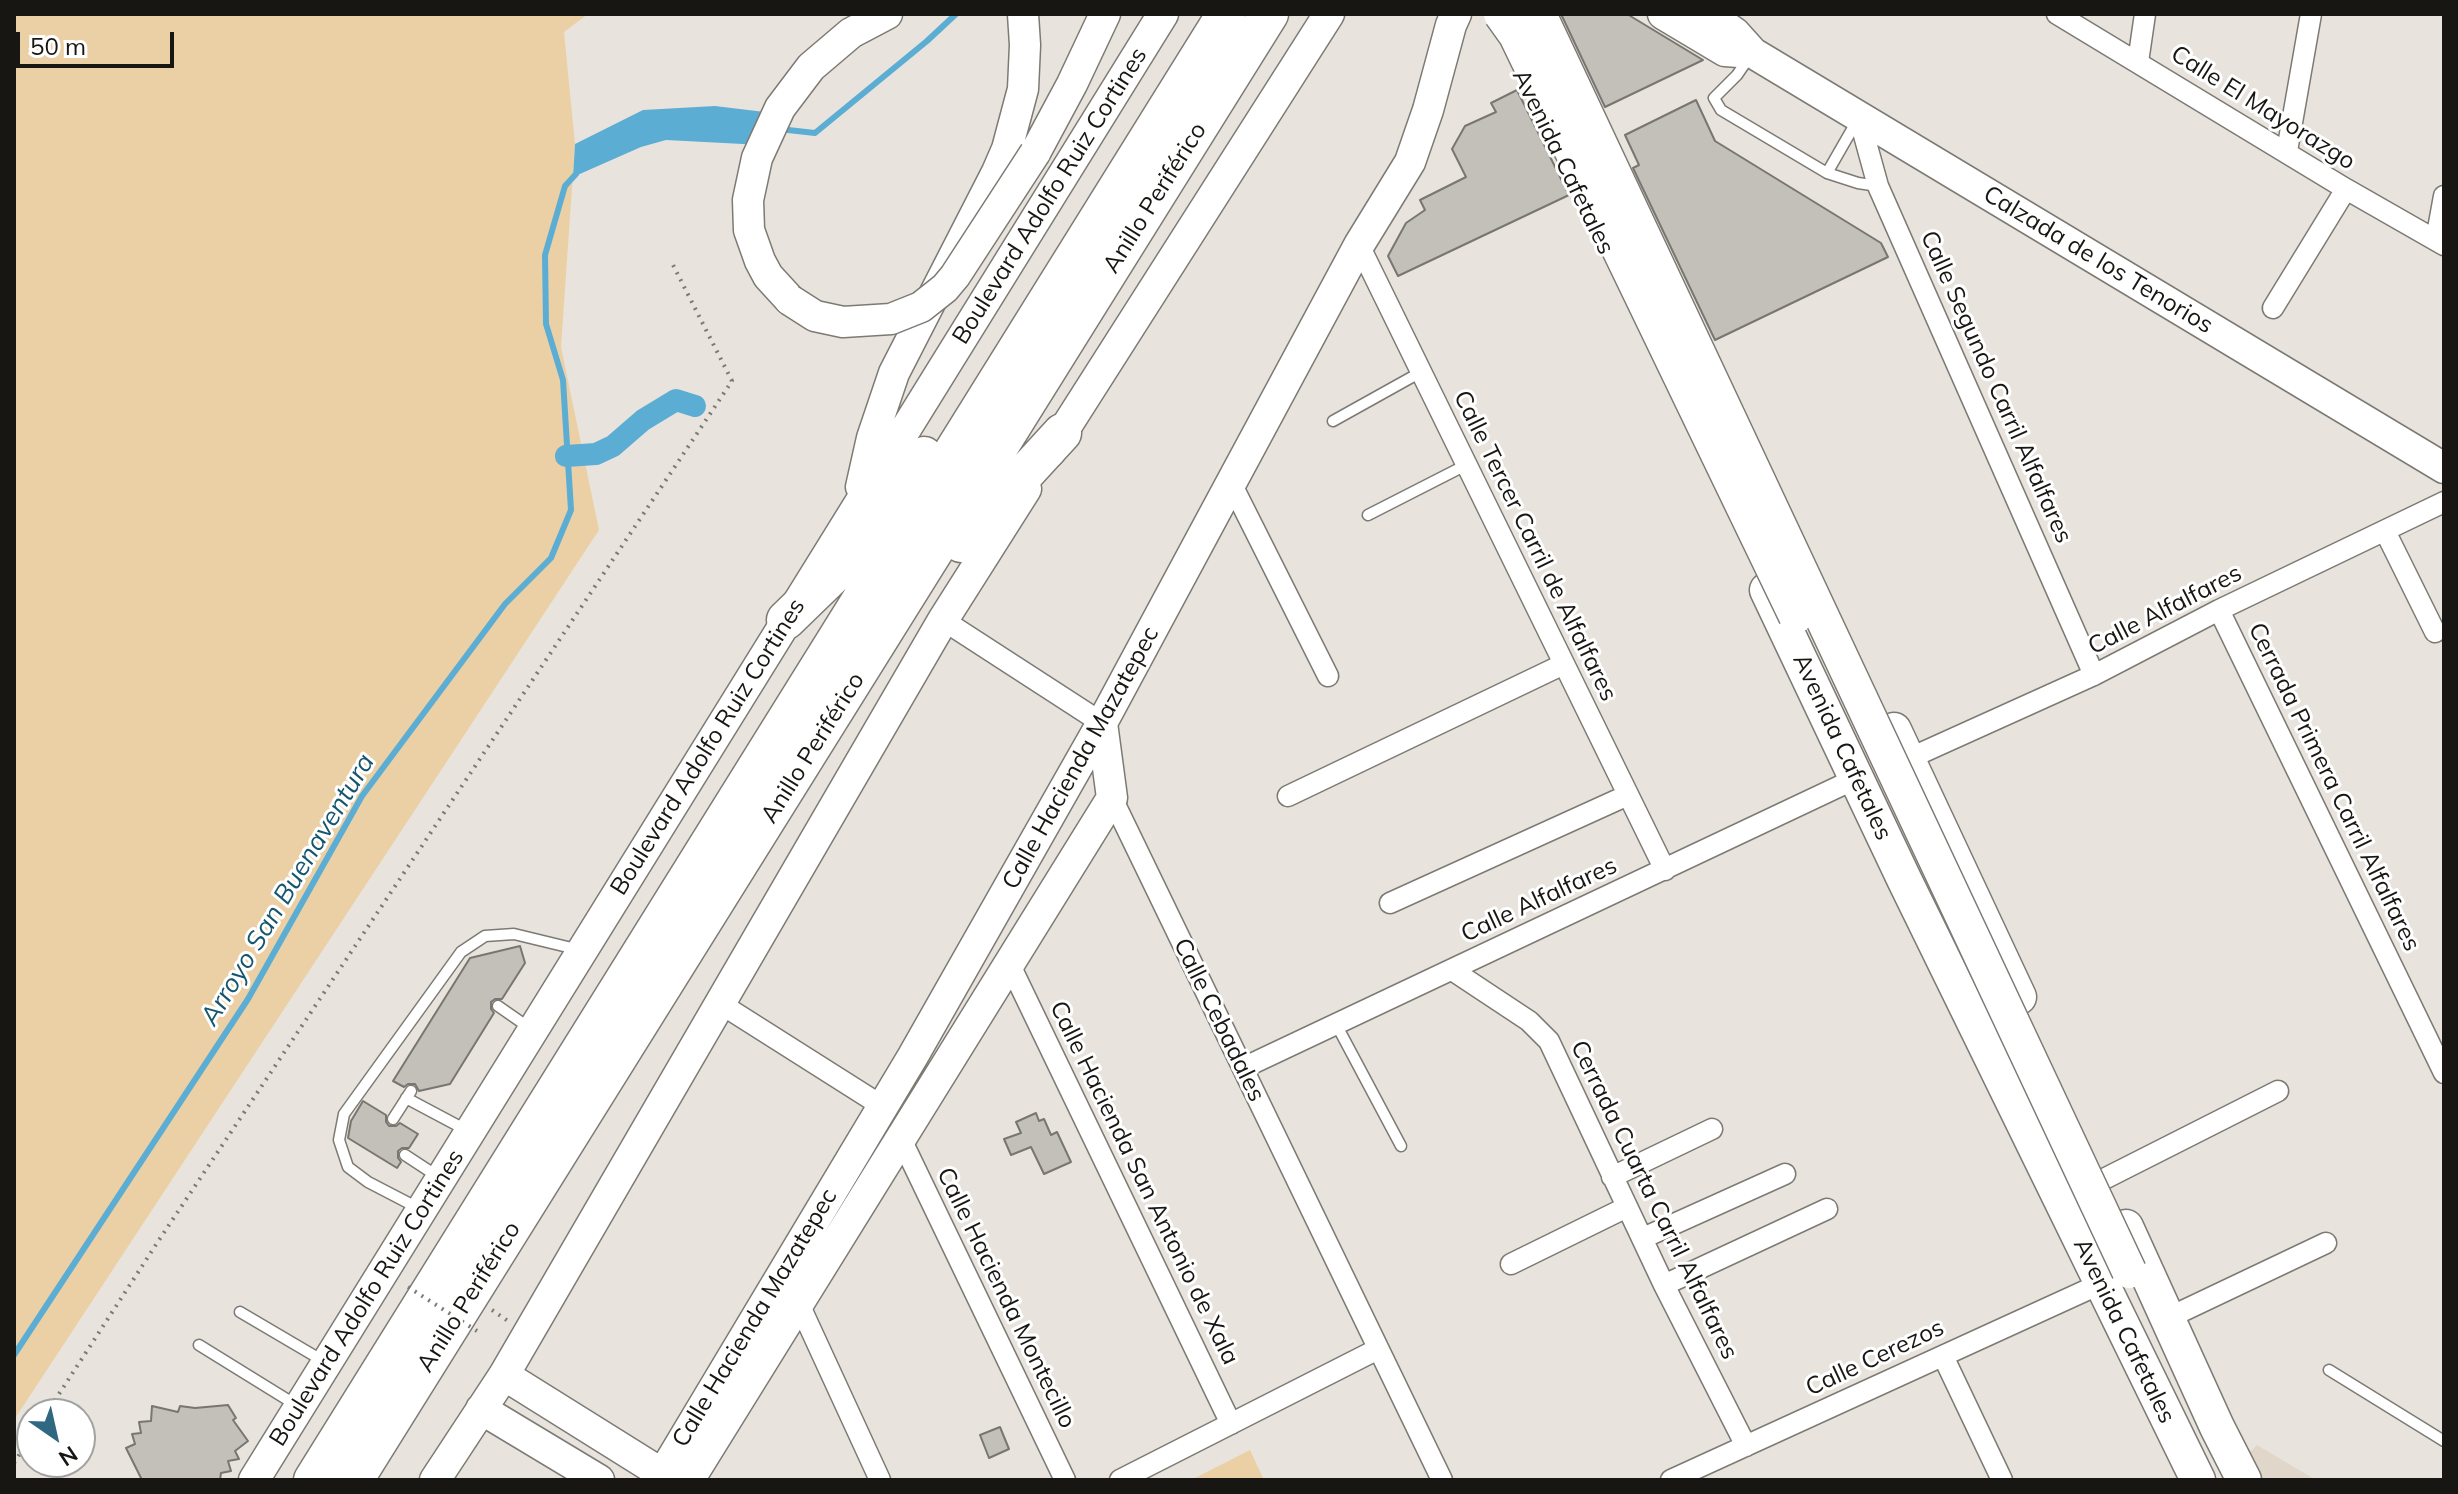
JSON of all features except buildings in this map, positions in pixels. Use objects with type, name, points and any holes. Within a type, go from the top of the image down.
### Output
[{"type":"highway","name":"Anillo Periférico","points":[[313,1480],[1226,14]]},
{"type":"highway","name":"Anillo Periférico","points":[[354,1480],[1269,14]]},
{"type":"highway","points":[[786,620],[849,559],[934,443],[1011,359]]},
{"type":"highway","points":[[897,613],[1062,433]]},
{"type":"main road","points":[[887,14],[851,33],[811,67],[780,108],[757,158],[748,200],[749,230],[768,276],[790,300],[815,316],[843,322],[891,319],[921,307],[945,288],[1035,153],[1105,14]]},
{"type":"main road","points":[[858,504],[872,438],[894,373],[997,172],[1015,125],[1023,89],[1023,14]]},
{"type":"main road","name":"Boulevard Adolfo Ruiz Cortines","points":[[254,1480],[1163,14]]},
{"type":"main road","points":[[435,1480],[504,1375],[943,620],[1329,14]]},
{"type":"main road","name":"Calle Hacienda Mazatepec","points":[[671,1478],[732,1385],[882,1106],[1102,723],[1359,245],[1410,162],[1456,14]]},
{"type":"main road","points":[[1539,14],[2115,1278],[2172,1364],[2213,1441],[2241,1480]]},
{"type":"main road","name":"Avenida Cafetales","points":[[1551,14],[1908,759],[2241,1480]]},
{"type":"main road","name":"Calzada de los Tenorios","points":[[1663,14],[1725,51],[1753,53]]},
{"type":"main road","name":"Calzada de los Tenorios","points":[[1708,14],[1735,33],[1753,53],[2444,468]]},
{"type":"main road","points":[[1495,16],[1516,35],[1796,616],[1812,667],[1838,727],[1840,741]]},
{"type":"main road","name":"Avenida Cafetales","points":[[1495,16],[1904,879],[2115,1278],[2198,1480]]},
{"type":"main road","points":[[1521,75],[1524,60],[1548,48],[1560,50],[1574,60]]},
{"type":"main road","name":"Calle Cebadales","points":[[1102,723],[1112,798]]},
{"type":"main road","name":"Calle Hacienda Mazatepec","points":[[732,1385],[799,1304],[1112,798]]},
{"type":"main road","points":[[1904,879],[1901,864],[1915,847],[1932,846],[1956,861]]},
{"type":"main road","points":[[913,1056],[943,1072]]},
{"type":"main road","points":[[504,1375],[671,1478]]},
{"type":"main road","points":[[481,1409],[599,1480]]},
{"type":"street","name":"Calle El Mayorazgo","points":[[2057,14],[2346,189],[2440,242]]},
{"type":"street","points":[[2138,62],[2145,14]]},
{"type":"street","points":[[2287,151],[2311,14]]},
{"type":"street","name":"Calle Segundo Carril Alfalfares","points":[[1859,117],[1878,186],[2094,675]]},
{"type":"street","points":[[2273,308],[2346,189]]},
{"type":"street","points":[[2440,242],[2444,196]]},
{"type":"street","name":"Calle Tercer Carril de Alfalfares","points":[[1359,245],[1665,870]]},
{"type":"street","points":[[1231,483],[1328,676]]},
{"type":"street","name":"Calle Alfalfares","points":[[1908,759],[2094,675],[2219,610],[2444,502]]},
{"type":"street","points":[[2385,531],[2435,632]]},
{"type":"street","name":"Cerrada Primera Carril Alfalfares","points":[[2219,610],[2444,1073]]},
{"type":"street","points":[[943,620],[1102,723]]},
{"type":"street","points":[[1288,796],[1564,664]]},
{"type":"street","name":"Calle Alfalfares","points":[[1243,1068],[1857,778]]},
{"type":"street","points":[[1390,903],[1628,795]]},
{"type":"street","name":"Calle Cebadales","points":[[1112,798],[1442,1480]]},
{"type":"street","name":"Calle Hacienda San Antonio de Xala","points":[[1010,965],[1231,1424]]},
{"type":"street","name":"Cerrada Cuarta Carril Alfalfares","points":[[1452,970],[1529,1021],[1549,1041],[1664,1285],[1746,1446]]},
{"type":"street","points":[[721,1004],[882,1106]]},
{"type":"street","points":[[2104,1179],[2278,1091]]},
{"type":"street","points":[[1612,1177],[1712,1129]]},
{"type":"street","name":"Calle Hacienda Montecillo","points":[[901,1139],[1065,1480]]},
{"type":"street","points":[[1643,1238],[1785,1174]]},
{"type":"street","points":[[1511,1264],[1627,1207]]},
{"type":"street","points":[[1664,1285],[1827,1209]]},
{"type":"street","points":[[2168,1318],[2326,1243]]},
{"type":"street","name":"Calle Cerezos","points":[[1671,1480],[2115,1278]]},
{"type":"street","points":[[799,1304],[880,1480]]},
{"type":"street","points":[[1120,1480],[1378,1349]]},
{"type":"street","points":[[1943,1356],[2002,1480]]},
{"type":"lane","points":[[1753,53],[1714,98],[1716,105],[1827,173],[1878,186]]},
{"type":"lane","points":[[1827,173],[1859,117]]},
{"type":"lane","points":[[1333,421],[1421,372]]},
{"type":"lane","points":[[1368,515],[1466,465]]},
{"type":"lane","points":[[422,1209],[368,1182],[348,1167],[339,1140],[344,1114],[461,952],[485,936],[514,934],[582,951]]},
{"type":"lane","points":[[498,1006],[533,1030]]},
{"type":"lane","points":[[1336,1024],[1401,1146]]},
{"type":"lane","points":[[393,1119],[408,1094],[470,1132]]},
{"type":"lane","points":[[405,1155],[441,1178]]},
{"type":"lane","points":[[240,1312],[326,1363]]},
{"type":"lane","points":[[199,1345],[299,1407]]},
{"type":"lane","points":[[2329,1370],[2444,1441]]},
{"type":"path","points":[[56,1398],[732,381],[672,263]]},
{"type":"path","points":[[408,1287],[477,1331]]},
{"type":"shaded area","points":[[14,14],[588,14],[564,32],[575,144],[561,347],[599,530],[28,1398],[16,1398],[14,1420]]},
{"type":"shaded area","points":[[2257,1445],[2316,1480],[2263,1480],[2249,1453]]},
{"type":"shaded area","points":[[1250,1450],[1264,1480],[1191,1480]]},
{"type":"water","points":[[715,106],[773,113],[762,145],[666,140],[641,147],[573,177],[575,144],[643,110]]},
{"type":"waterway","name":"Arroyo San Buenaventura","points":[[779,129],[815,133],[956,14]]},
{"type":"waterway","name":"Arroyo San Buenaventura","points":[[14,1355],[248,999],[362,796],[505,604],[551,558],[571,510],[563,380],[546,324],[545,255],[565,186],[576,174]]},
{"type":"waterway","points":[[566,456],[596,454],[613,446],[643,420],[676,400],[695,406]]}]
